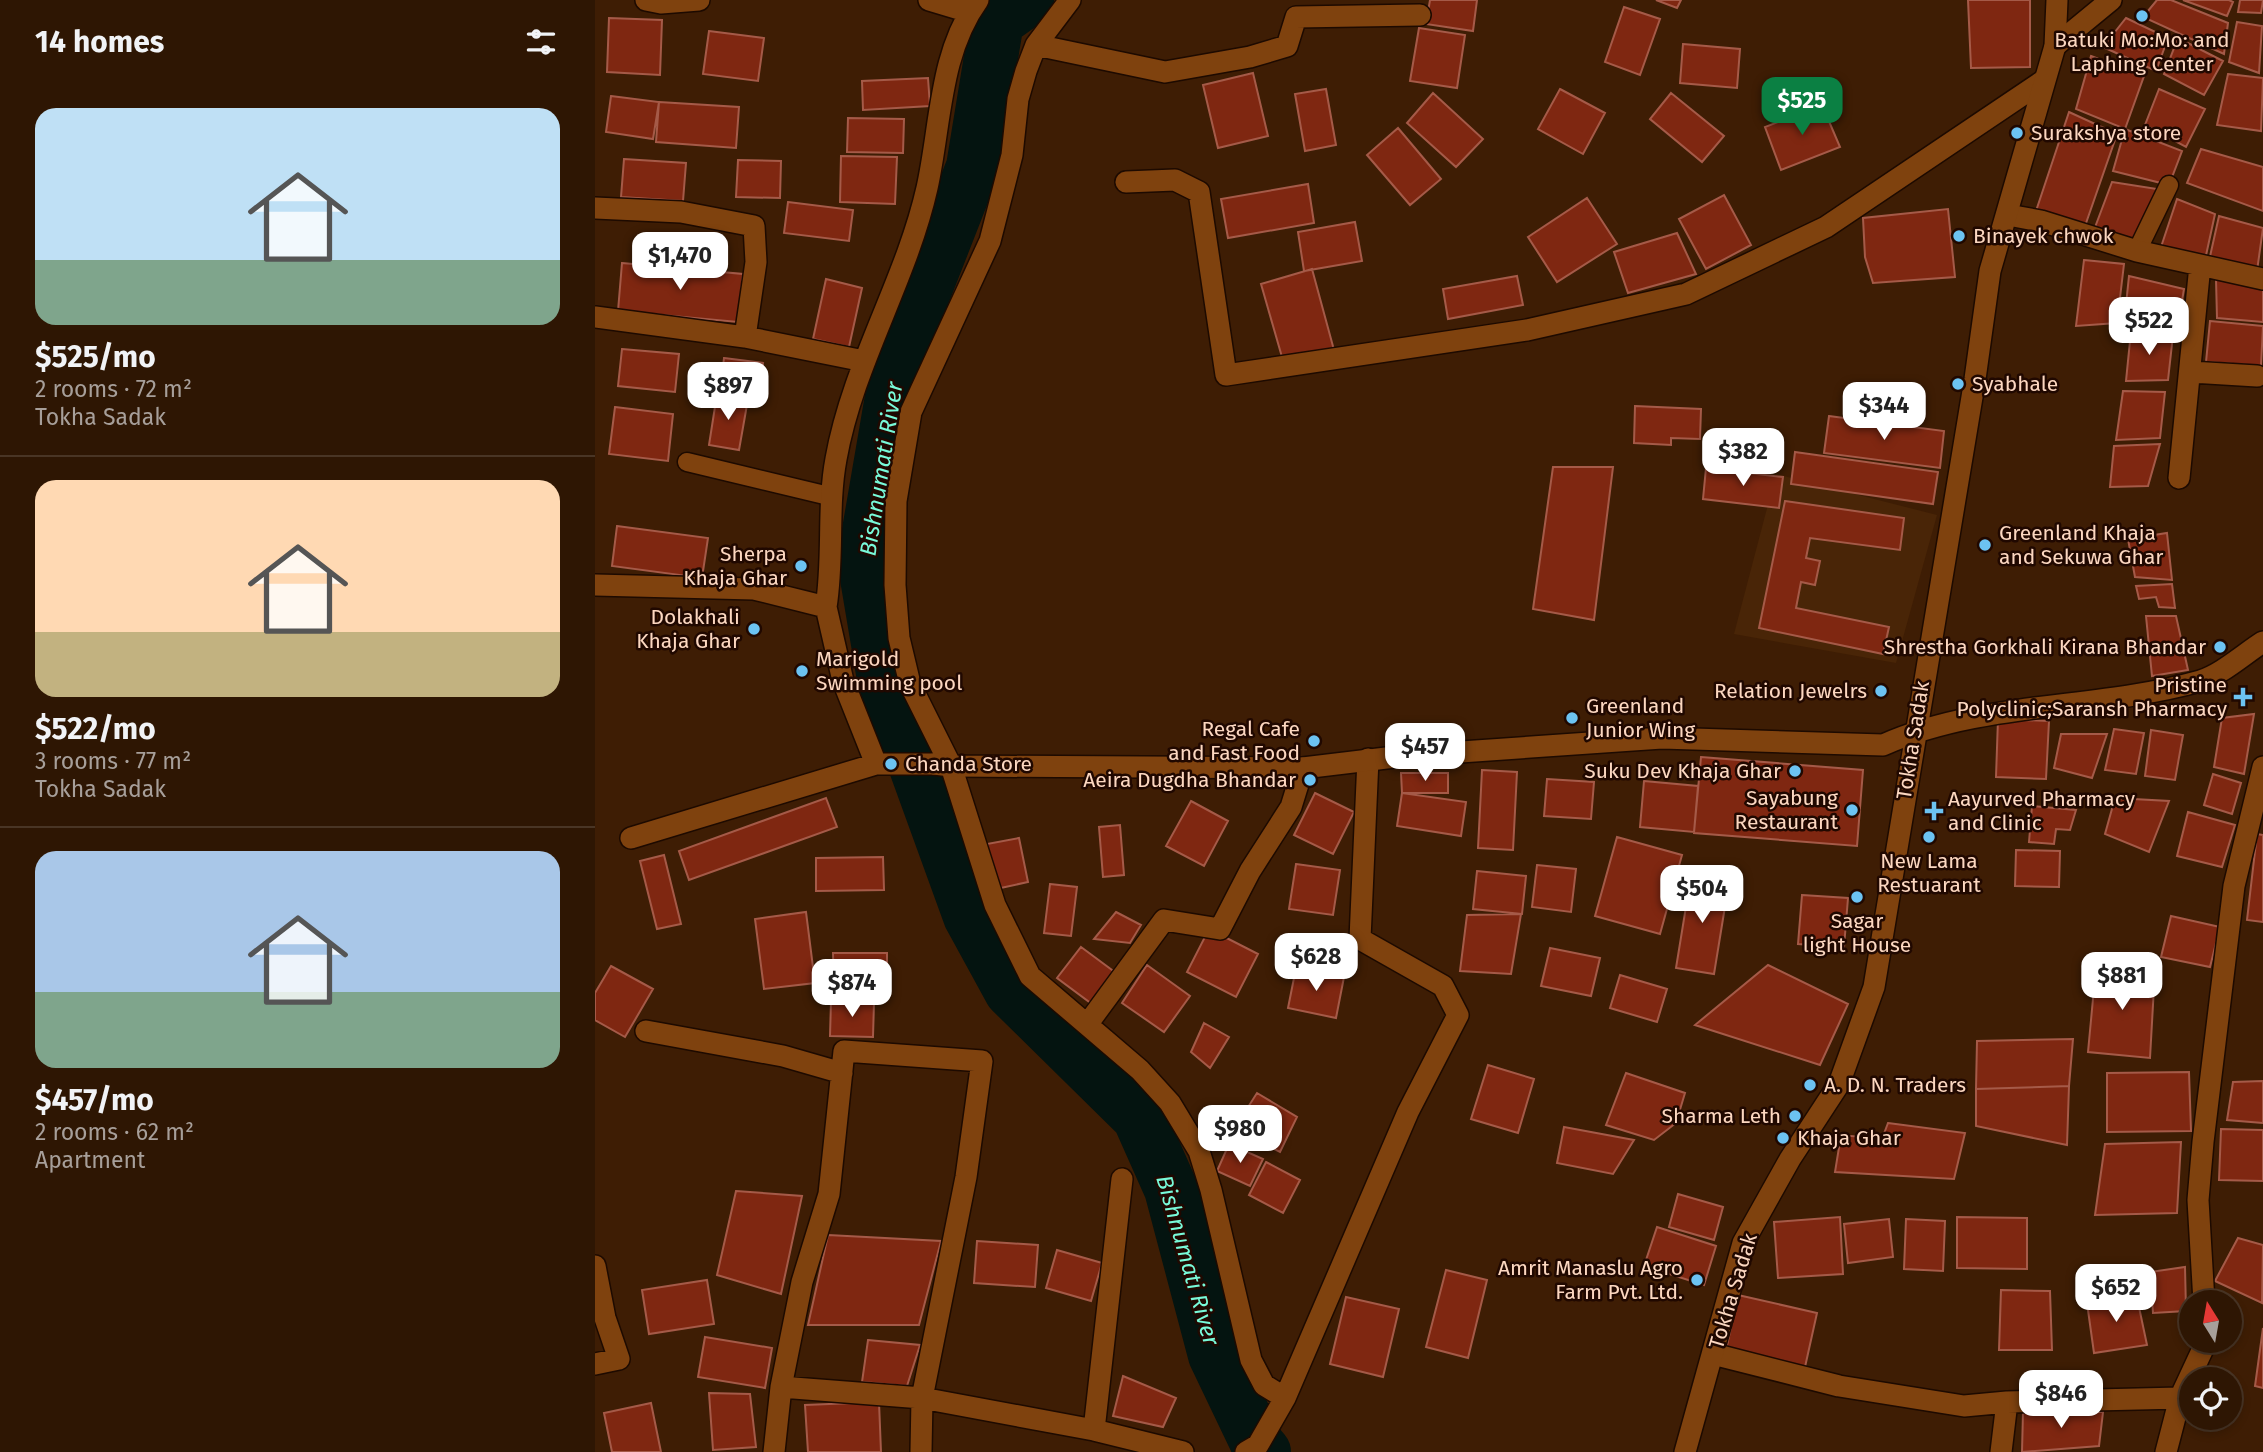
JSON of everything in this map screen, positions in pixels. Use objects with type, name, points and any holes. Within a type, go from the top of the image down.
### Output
[{"type":"street","points":[[646,0],[661,3],[699,0]]},
{"type":"street","points":[[880,764],[843,681],[826,607],[835,460],[864,360],[898,281],[915,230],[927,189],[954,46],[974,6],[929,0]]},
{"type":"street","points":[[1070,0],[1036,45],[1018,99],[1012,155],[990,241],[911,412],[896,501],[895,584],[899,638],[910,684],[1009,939],[1030,976],[1089,1023],[1140,1070],[1186,1125],[1199,1151],[1211,1190],[1251,1360],[1264,1385],[1285,1398]]},
{"type":"street","name":"Tokha Sadak","points":[[1685,1452],[1743,1243],[1790,1159],[1839,1084],[1874,987],[1990,271],[2008,215],[2017,167],[2055,46],[2057,0]]},
{"type":"street","points":[[2055,46],[2111,0]]},
{"type":"street","points":[[1036,45],[1165,72],[1250,57],[1287,46],[1295,8],[1420,15]]},
{"type":"street","points":[[1126,182],[1175,180],[1199,192],[1226,374],[1527,330],[1686,294],[1826,227],[2043,81]]},
{"type":"street","points":[[595,208],[681,212],[754,226],[756,262],[745,337]]},
{"type":"street","points":[[2008,215],[2041,221],[2137,251],[2263,279]]},
{"type":"street","points":[[2179,478],[2200,265]]},
{"type":"street","points":[[595,317],[745,337],[864,360]]},
{"type":"street","points":[[2191,372],[2257,376]]},
{"type":"street","points":[[595,584],[754,589],[826,607]]},
{"type":"street","points":[[631,838],[880,764],[1303,768],[1369,759],[1662,738],[1882,745],[1914,731],[2014,711],[2069,706],[2202,680],[2263,642]]},
{"type":"street","points":[[1246,1452],[1258,1445],[1285,1398],[1408,1112],[1458,1015],[1443,986],[1360,939],[1369,759]]},
{"type":"street","points":[[2203,1290],[2198,1200],[2203,1142],[2234,886],[2263,767]]},
{"type":"street","points":[[1089,1023],[1164,920],[1220,929],[1250,872],[1291,807],[1303,768]]},
{"type":"street","points":[[646,1031],[783,1056],[842,1073]]},
{"type":"street","points":[[775,1452],[781,1387],[802,1282],[829,1194],[844,1051],[982,1061],[966,1177],[922,1398],[921,1452]]},
{"type":"street","points":[[1094,1430],[1122,1179]]},
{"type":"street","points":[[595,1266],[605,1318],[619,1359],[595,1364]]},
{"type":"street","points":[[1713,1354],[1839,1386],[1964,1406],[2007,1402],[2179,1398]]},
{"type":"street","points":[[781,1387],[922,1398],[1094,1430],[1183,1452]]},
{"type":"street","points":[[2001,1452],[2007,1402]]},
{"type":"street","points":[[2166,1452],[2179,1402]]},
{"type":"lane","points":[[2137,251],[2169,184]]},
{"type":"lane","points":[[687,462],[834,497]]},
{"type":"shaded area","points":[[1776,474],[1937,515],[1896,663],[1734,634]]},
{"type":"building","points":[[1430,0],[1477,0],[1473,31],[1426,24]]},
{"type":"building","points":[[1656,0],[1681,0],[1677,8]]},
{"type":"building","points":[[1968,0],[2030,0],[2030,67],[1971,68]]},
{"type":"building","points":[[2157,0],[2171,0],[2228,23],[2224,54],[2143,17]]},
{"type":"building","points":[[2183,0],[2229,0],[2233,2],[2227,16]]},
{"type":"building","points":[[2240,0],[2263,0],[2261,13],[2238,12]]},
{"type":"building","points":[[1624,7],[1660,19],[1640,75],[1605,62]]},
{"type":"building","points":[[609,18],[662,20],[660,75],[607,72]]},
{"type":"building","points":[[2126,18],[2168,38],[2156,71],[2103,47]]},
{"type":"building","points":[[2237,22],[2262,26],[2259,73],[2229,62]]},
{"type":"building","points":[[1419,28],[1465,35],[1457,88],[1410,81]]},
{"type":"building","points":[[709,31],[764,38],[758,81],[703,74]]},
{"type":"building","points":[[2178,38],[2223,61],[2204,95],[2164,74]]},
{"type":"building","points":[[1683,44],[1740,49],[1737,88],[1680,83]]},
{"type":"building","points":[[2091,56],[2144,76],[2125,129],[2076,109]]},
{"type":"building","points":[[1253,73],[1268,136],[1218,148],[1203,85]]},
{"type":"building","points":[[2228,74],[2263,78],[2261,131],[2217,125]]},
{"type":"building","points":[[928,78],[930,106],[863,110],[862,81]]},
{"type":"building","points":[[1326,89],[1336,145],[1305,151],[1295,94]]},
{"type":"building","points":[[1560,89],[1605,113],[1583,154],[1538,129]]},
{"type":"building","points":[[2159,89],[2205,109],[2186,147],[2145,125]]},
{"type":"building","points":[[1433,93],[1483,139],[1456,167],[1407,123]]},
{"type":"building","points":[[1671,93],[1724,136],[1702,162],[1650,119]]},
{"type":"building","points":[[611,96],[659,102],[653,139],[606,132]]},
{"type":"building","points":[[659,102],[739,107],[736,148],[656,142]]},
{"type":"building","points":[[1822,105],[1840,147],[1781,170],[1765,127]]},
{"type":"building","points":[[2069,112],[2117,134],[2085,226],[2036,211]]},
{"type":"building","points":[[848,118],[904,119],[903,153],[847,152]]},
{"type":"building","points":[[1398,128],[1441,179],[1410,205],[1367,155]]},
{"type":"building","points":[[2125,129],[2182,151],[2169,185],[2113,171]]},
{"type":"building","points":[[2201,149],[2263,167],[2263,211],[2187,183]]},
{"type":"building","points":[[841,156],[897,157],[895,204],[840,202]]},
{"type":"building","points":[[624,159],[686,163],[683,201],[621,197]]},
{"type":"building","points":[[738,160],[781,161],[780,198],[736,197]]},
{"type":"building","points":[[2112,182],[2157,189],[2135,240],[2094,230]]},
{"type":"building","points":[[1308,184],[1314,223],[1228,238],[1221,199]]},
{"type":"building","points":[[1724,195],[1751,245],[1706,269],[1679,219]]},
{"type":"building","points":[[1587,198],[1617,244],[1557,282],[1528,237]]},
{"type":"building","points":[[2177,199],[2215,214],[2205,260],[2161,247]]},
{"type":"building","points":[[788,202],[853,210],[849,241],[784,233]]},
{"type":"building","points":[[1948,209],[1955,277],[1873,283],[1865,257],[1863,218]]},
{"type":"building","points":[[2219,216],[2263,228],[2257,271],[2209,261]]},
{"type":"building","points":[[1355,222],[1362,261],[1304,271],[1298,232]]},
{"type":"building","points":[[1677,233],[1696,274],[1628,293],[1614,252]]},
{"type":"building","points":[[2084,260],[2124,264],[2117,323],[2076,326]]},
{"type":"building","points":[[622,263],[743,274],[738,322],[618,311]]},
{"type":"building","points":[[1312,269],[1334,350],[1284,364],[1261,284]]},
{"type":"building","points":[[1517,276],[1523,305],[1448,319],[1443,289]]},
{"type":"building","points":[[2129,276],[2184,289],[2178,325],[2124,324]]},
{"type":"building","points":[[826,279],[862,288],[849,347],[813,339]]},
{"type":"building","points":[[2216,279],[2263,283],[2263,322],[2217,318]]},
{"type":"building","points":[[2210,321],[2263,326],[2261,366],[2206,362]]},
{"type":"building","points":[[2131,331],[2173,335],[2168,380],[2126,381]]},
{"type":"building","points":[[622,349],[679,354],[675,392],[618,386]]},
{"type":"building","points":[[724,358],[763,363],[758,396],[720,392]]},
{"type":"building","points":[[2123,391],[2165,392],[2160,438],[2116,440]]},
{"type":"building","points":[[717,394],[748,399],[739,450],[709,445]]},
{"type":"building","points":[[1635,406],[1701,409],[1700,439],[1671,438],[1671,445],[1634,443]]},
{"type":"building","points":[[615,407],[673,414],[668,461],[609,454]]},
{"type":"building","points":[[1829,416],[1944,431],[1940,468],[1824,453]]},
{"type":"building","points":[[2160,444],[2148,486],[2110,487],[2114,446]]},
{"type":"building","points":[[1795,452],[1938,472],[1933,504],[1791,484]]},
{"type":"building","points":[[1553,467],[1613,467],[1594,620],[1533,609]]},
{"type":"building","points":[[1706,468],[1783,477],[1779,508],[1703,499]]},
{"type":"building","points":[[1785,501],[1904,518],[1900,550],[1810,538],[1806,558],[1820,561],[1815,585],[1801,582],[1796,608],[1889,627],[1883,654],[1759,628]]},
{"type":"building","points":[[617,526],[708,538],[702,578],[612,566]]},
{"type":"building","points":[[2167,533],[2172,580],[2135,577],[2128,539]]},
{"type":"building","points":[[2172,584],[2175,608],[2159,607],[2156,597],[2139,599],[2136,586]]},
{"type":"building","points":[[2146,616],[2176,616],[2188,670],[2152,676]]},
{"type":"building","points":[[2254,714],[2244,774],[2214,767],[2222,718]]},
{"type":"building","points":[[1998,719],[2049,721],[2046,779],[1996,777]]},
{"type":"building","points":[[2114,729],[2144,733],[2136,774],[2105,770]]},
{"type":"building","points":[[2151,730],[2183,735],[2175,780],[2145,776]]},
{"type":"building","points":[[2061,734],[2107,734],[2092,778],[2054,768]]},
{"type":"building","points":[[1701,757],[1863,770],[1857,846],[1694,833]]},
{"type":"building","points":[[1482,770],[1517,772],[1513,850],[1478,848]]},
{"type":"building","points":[[1401,773],[1448,773],[1448,793],[1402,793]]},
{"type":"building","points":[[2213,774],[2241,783],[2232,814],[2204,805]]},
{"type":"building","points":[[1547,779],[1594,782],[1591,819],[1544,816]]},
{"type":"building","points":[[1644,781],[1698,786],[1694,832],[1640,827]]},
{"type":"building","points":[[1315,793],[1354,812],[1333,854],[1294,835]]},
{"type":"building","points":[[1402,793],[1466,802],[1461,836],[1397,826]]},
{"type":"building","points":[[826,798],[837,827],[689,880],[679,851]]},
{"type":"building","points":[[2115,798],[2169,801],[2149,852],[2105,834]]},
{"type":"building","points":[[1191,801],[1228,821],[1204,866],[1166,846]]},
{"type":"building","points":[[2032,806],[2076,810],[2070,830],[2056,829],[2054,844],[2029,842]]},
{"type":"building","points":[[2188,812],[2235,825],[2222,867],[2177,856]]},
{"type":"building","points":[[1120,825],[1124,875],[1103,877],[1099,827]]},
{"type":"building","points":[[2257,834],[2263,835],[2263,922],[2247,920]]},
{"type":"building","points":[[1617,837],[1682,855],[1660,934],[1595,916]]},
{"type":"building","points":[[1019,838],[1028,882],[996,889],[987,844]]},
{"type":"building","points":[[2016,850],[2060,851],[2059,887],[2015,886]]},
{"type":"building","points":[[664,855],[681,924],[657,929],[640,861]]},
{"type":"building","points":[[883,857],[884,890],[816,891],[816,858]]},
{"type":"building","points":[[1296,864],[1340,870],[1333,915],[1289,909]]},
{"type":"building","points":[[1537,865],[1576,869],[1571,912],[1532,907]]},
{"type":"building","points":[[1477,871],[1526,876],[1522,914],[1473,909]]},
{"type":"building","points":[[1691,876],[1729,882],[1714,974],[1676,968]]},
{"type":"building","points":[[1050,884],[1077,887],[1071,936],[1044,933]]},
{"type":"building","points":[[1802,895],[1848,898],[1844,947],[1798,944]]},
{"type":"building","points":[[806,912],[815,983],[764,989],[755,919]]},
{"type":"building","points":[[1116,912],[1141,925],[1130,943],[1094,939]]},
{"type":"building","points":[[1521,914],[1511,974],[1460,971],[1467,915]]},
{"type":"building","points":[[2171,916],[2220,927],[2210,967],[2161,957]]},
{"type":"building","points":[[1209,929],[1258,954],[1236,997],[1187,972]]},
{"type":"building","points":[[1081,947],[1116,973],[1092,1004],[1057,978]]},
{"type":"building","points":[[1550,948],[1600,958],[1591,996],[1541,986]]},
{"type":"building","points":[[833,953],[887,953],[887,992],[834,992]]},
{"type":"building","points":[[1147,965],[1190,996],[1164,1032],[1122,1003]]},
{"type":"building","points":[[1768,965],[1848,1004],[1820,1065],[1695,1025]]},
{"type":"building","points":[[611,966],[653,989],[625,1037],[595,1020],[595,993]]},
{"type":"building","points":[[2096,967],[2155,969],[2150,1058],[2088,1052]]},
{"type":"building","points":[[1296,968],[1344,977],[1336,1018],[1288,1008]]},
{"type":"building","points":[[1620,975],[1667,989],[1657,1022],[1610,1008]]},
{"type":"building","points":[[831,1001],[874,1002],[873,1037],[830,1036]]},
{"type":"building","points":[[1204,1023],[1229,1037],[1210,1068],[1191,1052]]},
{"type":"building","points":[[2073,1039],[2069,1086],[1976,1089],[1977,1041]]},
{"type":"building","points":[[1488,1065],[1534,1079],[1518,1133],[1471,1119]]},
{"type":"building","points":[[2189,1072],[2191,1131],[2107,1132],[2107,1073]]},
{"type":"building","points":[[1626,1073],[1685,1093],[1676,1123],[1654,1140],[1606,1125]]},
{"type":"building","points":[[2263,1081],[2263,1123],[2227,1120],[2233,1082]]},
{"type":"building","points":[[2069,1086],[2067,1145],[1976,1126],[1976,1089]]},
{"type":"building","points":[[1257,1093],[1297,1117],[1280,1152],[1234,1129]]},
{"type":"building","points":[[1888,1123],[1965,1133],[1954,1179],[1835,1172],[1841,1135],[1882,1139]]},
{"type":"building","points":[[1564,1127],[1634,1140],[1613,1174],[1557,1163]]},
{"type":"building","points":[[2221,1129],[2263,1130],[2263,1181],[2219,1180]]},
{"type":"building","points":[[2181,1142],[2177,1213],[2095,1215],[2105,1144]]},
{"type":"building","points":[[1229,1144],[1263,1159],[1250,1186],[1217,1171]]},
{"type":"building","points":[[1266,1162],[1300,1180],[1283,1213],[1249,1195]]},
{"type":"building","points":[[736,1191],[802,1196],[781,1294],[717,1275]]},
{"type":"building","points":[[1678,1194],[1723,1207],[1714,1240],[1669,1227]]},
{"type":"building","points":[[1840,1217],[1843,1274],[1778,1278],[1774,1222]]},
{"type":"building","points":[[1957,1217],[2027,1218],[2027,1269],[1957,1268]]},
{"type":"building","points":[[1889,1219],[1893,1257],[1848,1263],[1844,1224]]},
{"type":"building","points":[[1906,1219],[1945,1221],[1943,1271],[1904,1269]]},
{"type":"building","points":[[1657,1227],[1716,1246],[1704,1285],[1644,1266]]},
{"type":"building","points":[[828,1235],[941,1241],[919,1325],[808,1325]]},
{"type":"building","points":[[2238,1238],[2263,1245],[2262,1303],[2242,1294],[2242,1290],[2234,1290],[2215,1281]]},
{"type":"building","points":[[977,1241],[1038,1245],[1035,1287],[974,1283]]},
{"type":"building","points":[[1057,1250],[1102,1263],[1091,1301],[1046,1288]]},
{"type":"building","points":[[2185,1267],[2186,1290],[2179,1290],[2179,1311],[2153,1313],[2150,1272]]},
{"type":"building","points":[[1446,1270],[1487,1280],[1468,1358],[1426,1347]]},
{"type":"building","points":[[707,1280],[714,1324],[649,1334],[642,1290]]},
{"type":"building","points":[[2001,1290],[2050,1291],[2052,1350],[1999,1350]]},
{"type":"building","points":[[2136,1293],[2147,1345],[2094,1353],[2087,1303]]},
{"type":"building","points":[[1738,1295],[1817,1313],[1805,1367],[1726,1350]]},
{"type":"building","points":[[1346,1297],[1399,1309],[1383,1377],[1330,1364]]},
{"type":"building","points":[[2263,1328],[2263,1388],[2255,1386]]},
{"type":"building","points":[[705,1337],[772,1348],[765,1388],[698,1377]]},
{"type":"building","points":[[868,1340],[920,1345],[907,1386],[862,1382]]},
{"type":"building","points":[[1123,1376],[1176,1398],[1163,1427],[1113,1416]]},
{"type":"building","points":[[709,1393],[750,1394],[756,1447],[713,1450]]},
{"type":"building","points":[[879,1402],[881,1452],[808,1452],[805,1405]]},
{"type":"building","points":[[651,1403],[661,1452],[612,1452],[604,1413]]},
{"type":"building","points":[[2023,1412],[2103,1412],[2099,1446],[2022,1452]]},
{"type":"waterway","name":"Bishnumati River","points":[[1027,0],[997,21],[973,167],[899,356],[864,560],[884,679],[970,916],[1011,991],[1139,1117],[1171,1189],[1215,1355],[1258,1445],[1264,1452]]},
{"type":"place","name":"Batuki Mo:Mo: and Laphing Center","points":[[2142,16]]},
{"type":"place","name":"Surakshya store","points":[[2017,133]]},
{"type":"place","name":"Binayek chwok","points":[[1959,236]]},
{"type":"place","name":"Syabhale","points":[[1958,384]]},
{"type":"place","name":"Greenland Khaja and Sekuwa Ghar","points":[[1985,545]]},
{"type":"place","name":"Sherpa Khaja Ghar","points":[[801,566]]},
{"type":"place","name":"Dolakhali Khaja Ghar","points":[[754,629]]},
{"type":"place","name":"Shrestha Gorkhali Kirana Bhandar","points":[[2220,647]]},
{"type":"place","name":"Marigold Swimming pool","points":[[802,671]]},
{"type":"place","name":"Relation Jewelrs","points":[[1881,691]]},
{"type":"place","name":"Pristine Polyclinic;Saransh Pharmacy","points":[[2243,697]]},
{"type":"place","name":"Greenland Junior Wing","points":[[1572,718]]},
{"type":"place","name":"Regal Cafe and Fast Food","points":[[1314,741]]},
{"type":"place","name":"Chanda Store","points":[[891,764]]},
{"type":"place","name":"Suku Dev Khaja Ghar","points":[[1795,771]]},
{"type":"place","name":"Aeira Dugdha Bhandar","points":[[1310,780]]},
{"type":"place","name":"Sayabung Restaurant","points":[[1852,810]]},
{"type":"place","name":"Aayurved Pharmacy and Clinic","points":[[1934,811]]},
{"type":"place","name":"New Lama Restuarant","points":[[1929,837]]},
{"type":"place","name":"Sagar light House","points":[[1857,897]]},
{"type":"place","name":"A. D. N. Traders","points":[[1810,1085]]},
{"type":"place","name":"Sharma Leth","points":[[1795,1116]]},
{"type":"place","name":"Khaja Ghar","points":[[1783,1138]]},
{"type":"place","name":"Amrit Manaslu Agro Farm Pvt. Ltd.","points":[[1697,1280]]}]
